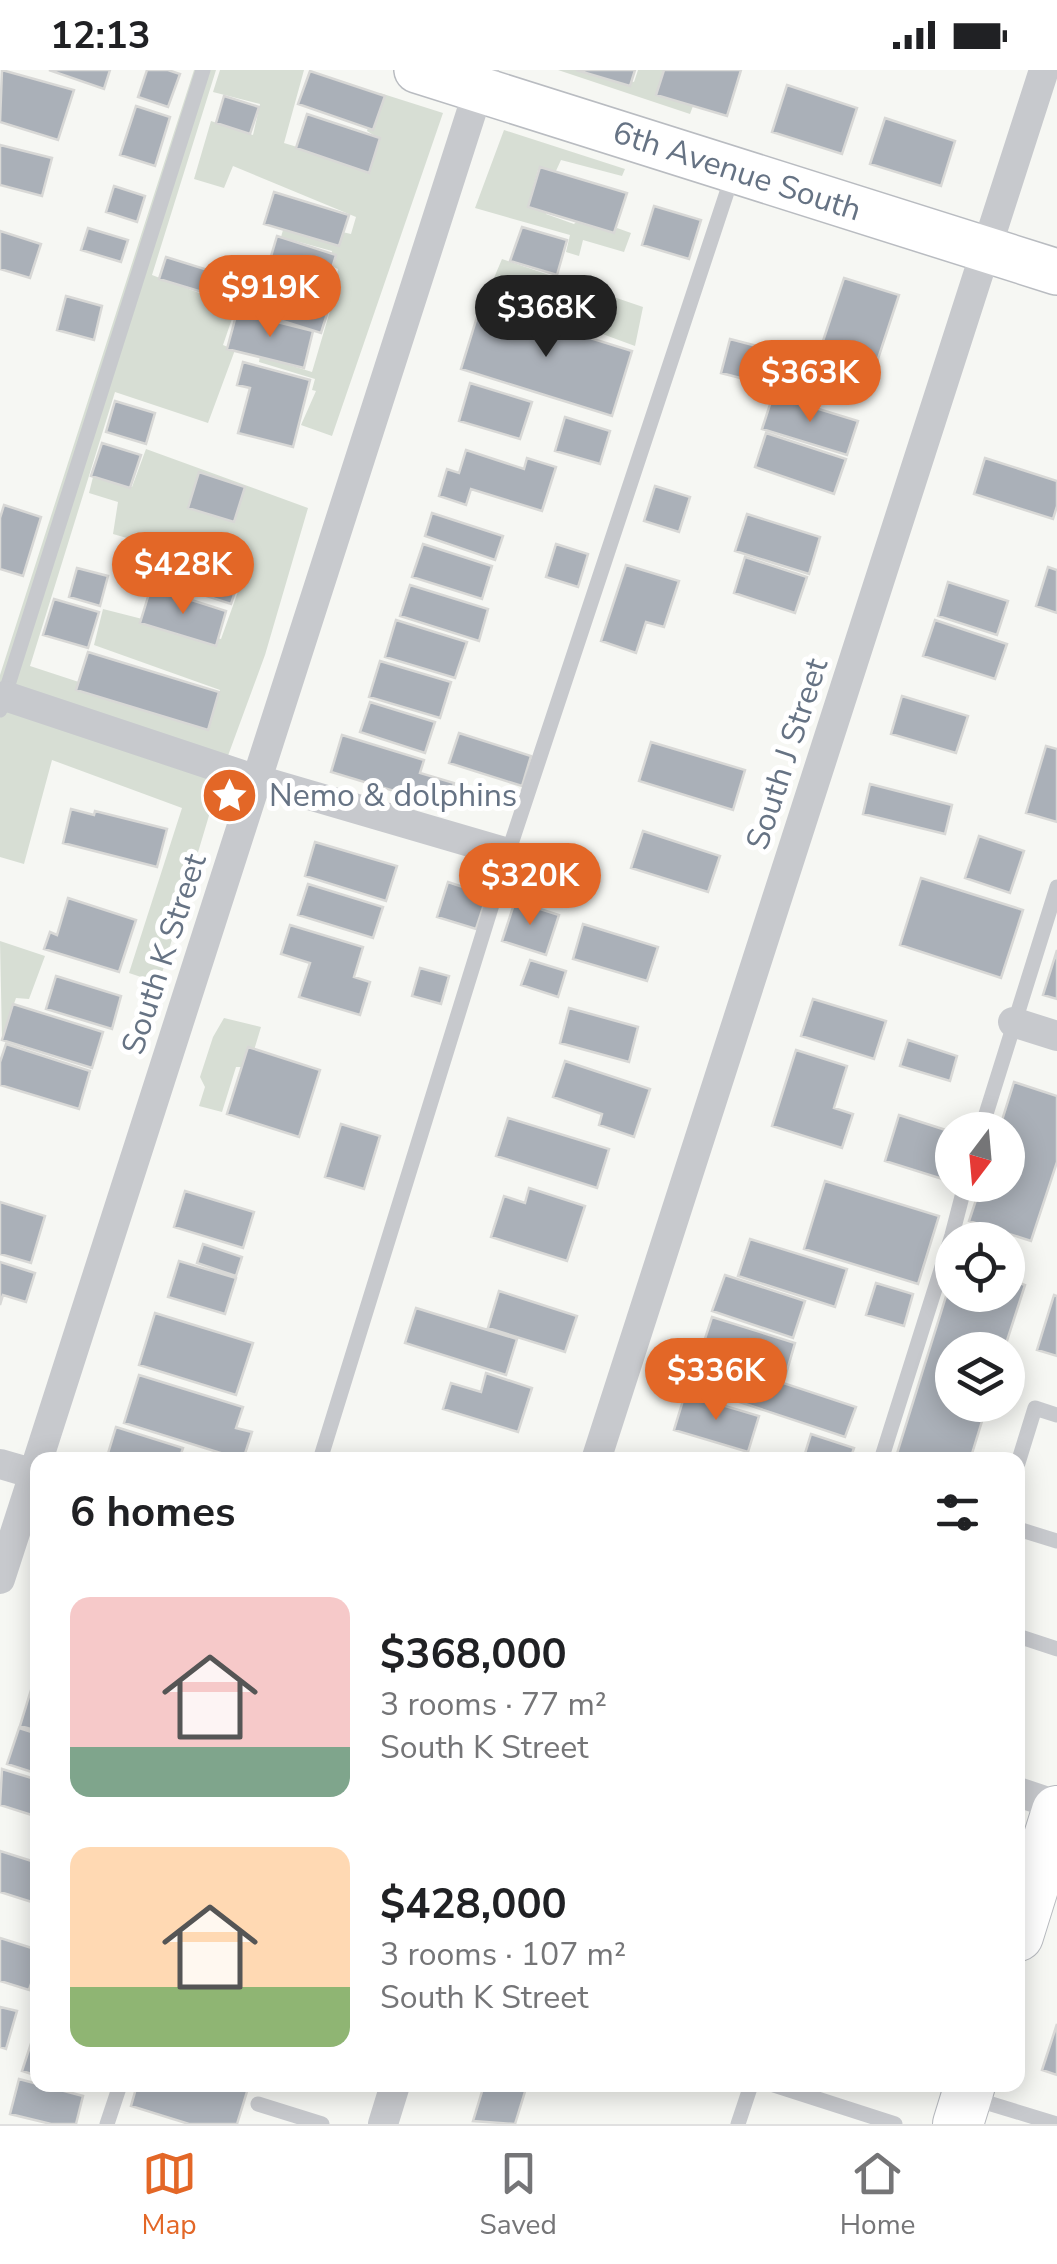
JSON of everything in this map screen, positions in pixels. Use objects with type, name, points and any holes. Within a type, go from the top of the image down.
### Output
[{"type":"main road","points":[[1025,1899],[1057,1808]]},
{"type":"street","name":"6th Avenue South","points":[[417,70],[482,80],[734,170],[1057,272]]},
{"type":"street","name":"South J Street","points":[[599,1452],[1044,70]]},
{"type":"street","name":"South K Street","points":[[42,1452],[482,80]]},
{"type":"street","points":[[2,703],[508,852]]},
{"type":"street","points":[[1013,1022],[1057,1036]]},
{"type":"street","points":[[0,1464],[30,1467]]},
{"type":"street","name":"South K Street","points":[[0,1579],[30,1489]]},
{"type":"street","points":[[1025,1795],[1057,1808]]},
{"type":"street","points":[[383,2124],[393,2092]]},
{"type":"lane","points":[[2,703],[203,70]]},
{"type":"lane","points":[[322,1452],[508,852],[734,170]]},
{"type":"lane","points":[[986,1112],[1057,887]]},
{"type":"lane","points":[[883,1452],[960,1202]]},
{"type":"lane","points":[[1021,1452],[1035,1408],[1057,1415]]},
{"type":"lane","points":[[1025,1530],[1057,1541]]},
{"type":"lane","points":[[1025,1638],[1057,1649]]},
{"type":"lane","points":[[108,2124],[118,2092]]},
{"type":"lane","points":[[738,2124],[749,2092]]},
{"type":"lane","points":[[796,2092],[894,2124]]},
{"type":"lane","points":[[965,2102],[1057,2124]]},
{"type":"lane","points":[[258,2104],[322,2124]]},
{"type":"shaded area","points":[[194,70],[216,70],[152,275],[236,307],[223,345],[235,350],[208,423],[115,392],[30,666],[210,725],[220,690],[94,645],[103,609],[221,639],[245,572],[113,534],[118,502],[89,493],[93,477],[132,487],[146,449],[308,508],[265,655],[222,772],[159,983],[129,973],[182,808],[52,760],[24,864],[0,857],[0,675]]},
{"type":"shaded area","points":[[220,70],[304,70],[284,143],[370,169],[380,139],[367,131],[380,93],[443,113],[332,436],[301,425],[316,391],[312,390],[315,379],[259,362],[260,356],[312,372],[335,294],[274,274],[274,270],[335,286],[338,269],[329,265],[332,251],[281,237],[283,230],[334,244],[338,231],[351,234],[356,217],[233,166],[224,188],[194,179],[211,121],[253,135],[260,104],[213,92]]},
{"type":"shaded area","points":[[558,70],[592,70],[634,82],[638,70],[669,70],[693,106],[690,114]]},
{"type":"shaded area","points":[[504,130],[625,169],[622,176],[561,160],[555,173],[538,170],[529,202],[546,209],[546,214],[574,224],[578,220],[614,233],[617,228],[631,233],[624,252],[583,240],[579,256],[566,252],[570,235],[475,208]]},
{"type":"shaded area","points":[[502,259],[643,307],[635,346],[488,292]]},
{"type":"shaded area","points":[[0,941],[45,956],[29,999],[16,998],[2,1039]]},
{"type":"shaded area","points":[[224,1018],[261,1027],[249,1067],[236,1067],[222,1112],[199,1106],[205,1087],[200,1077],[213,1037]]},
{"type":"building","points":[[2,70],[74,90],[58,140],[0,122]]},
{"type":"building","points":[[49,70],[110,70],[104,89]]},
{"type":"building","points":[[147,70],[180,74],[168,107],[138,97]]},
{"type":"building","points":[[576,70],[635,70],[630,86]]},
{"type":"building","points":[[664,70],[741,70],[727,116],[656,95]]},
{"type":"building","points":[[310,71],[385,96],[373,130],[298,104]]},
{"type":"building","points":[[787,85],[857,108],[842,154],[772,132]]},
{"type":"building","points":[[224,96],[259,107],[250,134],[216,123]]},
{"type":"building","points":[[136,106],[170,117],[155,166],[120,155]]},
{"type":"building","points":[[307,114],[380,138],[369,173],[296,148]]},
{"type":"building","points":[[885,118],[955,141],[941,186],[870,164]]},
{"type":"building","points":[[0,145],[52,158],[42,196],[0,185]]},
{"type":"building","points":[[540,167],[627,193],[614,233],[528,207]]},
{"type":"building","points":[[114,186],[145,196],[137,222],[106,212]]},
{"type":"building","points":[[274,192],[349,215],[339,246],[264,224]]},
{"type":"building","points":[[654,206],[701,220],[689,259],[642,245]]},
{"type":"building","points":[[522,227],[567,240],[557,275],[510,261]]},
{"type":"building","points":[[88,228],[128,240],[121,262],[81,250]]},
{"type":"building","points":[[0,231],[41,244],[30,278],[0,269]]},
{"type":"building","points":[[277,236],[336,255],[326,288],[267,270]]},
{"type":"building","points":[[166,257],[208,270],[202,292],[159,279]]},
{"type":"building","points":[[263,273],[333,295],[321,333],[251,311]]},
{"type":"building","points":[[844,278],[899,295],[876,365],[821,347]]},
{"type":"building","points":[[66,296],[102,306],[94,340],[57,330]]},
{"type":"building","points":[[481,304],[632,351],[612,416],[461,369]]},
{"type":"building","points":[[237,312],[313,331],[304,368],[227,349]]},
{"type":"building","points":[[730,339],[776,351],[768,385],[721,373]]},
{"type":"building","points":[[243,362],[310,380],[293,447],[238,433],[250,388],[237,385]]},
{"type":"building","points":[[470,383],[532,402],[520,439],[459,421]]},
{"type":"building","points":[[773,395],[858,421],[847,455],[762,429]]},
{"type":"building","points":[[115,401],[155,413],[146,444],[106,432]]},
{"type":"building","points":[[565,417],[610,431],[600,464],[555,451]]},
{"type":"building","points":[[766,433],[846,459],[834,494],[755,467]]},
{"type":"building","points":[[102,443],[141,455],[130,488],[91,476]]},
{"type":"building","points":[[466,450],[524,469],[527,458],[556,467],[542,511],[471,489],[466,505],[439,496],[447,469],[459,473]]},
{"type":"building","points":[[985,458],[1057,481],[1053,519],[974,494]]},
{"type":"building","points":[[199,472],[245,487],[234,522],[188,508]]},
{"type":"building","points":[[655,486],[690,497],[679,532],[644,521]]},
{"type":"building","points":[[4,505],[41,517],[23,576],[0,569],[0,518]]},
{"type":"building","points":[[432,513],[503,536],[495,560],[425,536]]},
{"type":"building","points":[[747,514],[820,537],[809,574],[735,551]]},
{"type":"building","points":[[423,544],[492,566],[482,599],[412,577]]},
{"type":"building","points":[[556,544],[588,554],[578,587],[546,577]]},
{"type":"building","points":[[164,547],[241,572],[231,604],[154,579]]},
{"type":"building","points":[[745,557],[807,577],[795,613],[734,593]]},
{"type":"building","points":[[626,565],[679,581],[664,627],[646,622],[636,653],[601,641]]},
{"type":"building","points":[[1048,567],[1057,570],[1057,613],[1036,606]]},
{"type":"building","points":[[77,568],[108,576],[100,606],[69,597]]},
{"type":"building","points":[[948,582],[1008,601],[997,635],[938,616]]},
{"type":"building","points":[[410,585],[488,609],[479,641],[400,616]]},
{"type":"building","points":[[151,587],[226,611],[216,646],[140,623]]},
{"type":"building","points":[[54,599],[99,612],[88,648],[43,635]]},
{"type":"building","points":[[396,620],[467,642],[455,678],[385,657]]},
{"type":"building","points":[[935,620],[1007,644],[995,679],[923,656]]},
{"type":"building","points":[[88,652],[219,692],[208,730],[76,690]]},
{"type":"building","points":[[380,661],[451,682],[440,718],[369,697]]},
{"type":"building","points":[[902,696],[968,716],[956,753],[891,734]]},
{"type":"building","points":[[370,702],[435,722],[425,753],[360,732]]},
{"type":"building","points":[[459,733],[531,756],[522,786],[449,763]]},
{"type":"building","points":[[342,735],[424,760],[420,773],[454,783],[447,807],[331,772]]},
{"type":"building","points":[[651,742],[745,770],[733,810],[639,781]]},
{"type":"building","points":[[1046,746],[1057,749],[1057,822],[1026,813]]},
{"type":"building","points":[[870,784],[952,805],[945,834],[863,814]]},
{"type":"building","points":[[71,809],[167,829],[157,867],[63,843]]},
{"type":"building","points":[[643,831],[720,856],[708,892],[631,868]]},
{"type":"building","points":[[979,836],[1024,851],[1010,893],[965,878]]},
{"type":"building","points":[[315,842],[397,866],[386,901],[305,876]]},
{"type":"building","points":[[921,878],[1023,910],[1001,978],[900,945]]},
{"type":"building","points":[[448,882],[487,895],[476,929],[437,917]]},
{"type":"building","points":[[308,884],[383,907],[373,938],[298,915]]},
{"type":"building","points":[[68,898],[136,920],[119,972],[44,949],[50,932],[57,935]]},
{"type":"building","points":[[515,901],[559,915],[546,955],[502,941]]},
{"type":"building","points":[[583,924],[658,947],[647,981],[573,959]]},
{"type":"building","points":[[290,925],[363,947],[354,977],[370,982],[360,1015],[299,997],[310,963],[281,954]]},
{"type":"building","points":[[1057,950],[1057,999],[1043,995]]},
{"type":"building","points":[[530,960],[566,971],[558,997],[521,985]]},
{"type":"building","points":[[420,968],[449,976],[441,1004],[412,996]]},
{"type":"building","points":[[56,976],[121,996],[112,1029],[46,1009]]},
{"type":"building","points":[[813,999],[886,1021],[874,1059],[801,1036]]},
{"type":"building","points":[[13,1004],[103,1032],[92,1068],[2,1040]]},
{"type":"building","points":[[569,1008],[638,1027],[629,1062],[560,1043]]},
{"type":"building","points":[[908,1040],[957,1056],[950,1081],[900,1066]]},
{"type":"building","points":[[6,1044],[90,1071],[79,1109],[0,1085],[0,1062]]},
{"type":"building","points":[[248,1047],[320,1070],[299,1137],[227,1114]]},
{"type":"building","points":[[796,1050],[847,1066],[834,1108],[853,1114],[842,1148],[772,1126]]},
{"type":"building","points":[[565,1061],[650,1089],[634,1137],[599,1125],[602,1114],[553,1097]]},
{"type":"building","points":[[1014,1082],[1057,1096],[1057,1162],[1031,1241],[1025,1239],[1025,1222],[969,1221],[975,1202],[1025,1202],[1025,1112],[1005,1112]]},
{"type":"building","points":[[899,1115],[935,1127],[935,1177],[885,1161]]},
{"type":"building","points":[[508,1118],[609,1149],[597,1188],[496,1156]]},
{"type":"building","points":[[341,1124],[380,1136],[364,1189],[325,1177]]},
{"type":"building","points":[[825,1181],[939,1216],[918,1284],[804,1249]]},
{"type":"building","points":[[529,1188],[585,1206],[567,1261],[491,1237],[504,1196],[525,1203]]},
{"type":"building","points":[[185,1191],[254,1212],[243,1248],[174,1227]]},
{"type":"building","points":[[0,1202],[45,1216],[31,1263],[0,1254]]},
{"type":"building","points":[[750,1239],[847,1269],[835,1307],[738,1276]]},
{"type":"building","points":[[203,1244],[242,1257],[236,1276],[197,1263]]},
{"type":"building","points":[[179,1261],[236,1278],[225,1314],[168,1297]]},
{"type":"building","points":[[0,1262],[35,1273],[26,1302],[3,1295],[0,1305]]},
{"type":"building","points":[[725,1275],[805,1301],[793,1338],[712,1311]]},
{"type":"building","points":[[876,1283],[913,1294],[904,1326],[866,1315]]},
{"type":"building","points":[[499,1291],[577,1316],[565,1352],[488,1328]]},
{"type":"building","points":[[1054,1295],[1057,1296],[1057,1356],[1037,1350]]},
{"type":"building","points":[[416,1308],[517,1339],[506,1375],[405,1343]]},
{"type":"building","points":[[941,1312],[1016,1312],[1010,1332],[935,1332],[935,1422],[982,1422],[972,1452],[897,1452]]},
{"type":"building","points":[[155,1313],[253,1343],[236,1395],[139,1365]]},
{"type":"building","points":[[712,1317],[795,1343],[786,1374],[702,1348]]},
{"type":"building","points":[[689,1352],[856,1407],[845,1437],[679,1382]]},
{"type":"building","points":[[486,1373],[532,1388],[518,1432],[443,1409],[451,1383],[481,1392]]},
{"type":"building","points":[[139,1375],[243,1407],[236,1428],[252,1432],[246,1452],[217,1452],[124,1423]]},
{"type":"building","points":[[685,1394],[759,1416],[748,1452],[674,1430]]},
{"type":"building","points":[[116,1427],[183,1448],[182,1452],[108,1452]]},
{"type":"building","points":[[811,1434],[854,1448],[853,1452],[805,1452]]},
{"type":"building","points":[[30,1693],[30,1729],[20,1726]]},
{"type":"building","points":[[19,1728],[30,1731],[30,1771],[7,1764]]},
{"type":"building","points":[[2,1769],[30,1778],[30,1814],[0,1805]]},
{"type":"building","points":[[0,1851],[30,1860],[30,1901],[0,1892]]},
{"type":"building","points":[[0,1938],[30,1947],[29,1990],[0,1981]]},
{"type":"building","points":[[0,2007],[17,2011],[6,2049],[0,2047]]},
{"type":"building","points":[[1057,2024],[1057,2075],[1042,2070]]},
{"type":"building","points":[[30,2046],[30,2074],[22,2071]]},
{"type":"building","points":[[19,2079],[30,2082],[30,2092],[83,2096],[76,2124],[51,2124],[10,2114]]},
{"type":"building","points":[[135,2092],[247,2092],[237,2124],[189,2124],[131,2106]]},
{"type":"building","points":[[482,2092],[525,2092],[515,2124],[473,2121]]},
{"type":"place","name":"Nemo & dolphins","points":[[230,795]]}]
